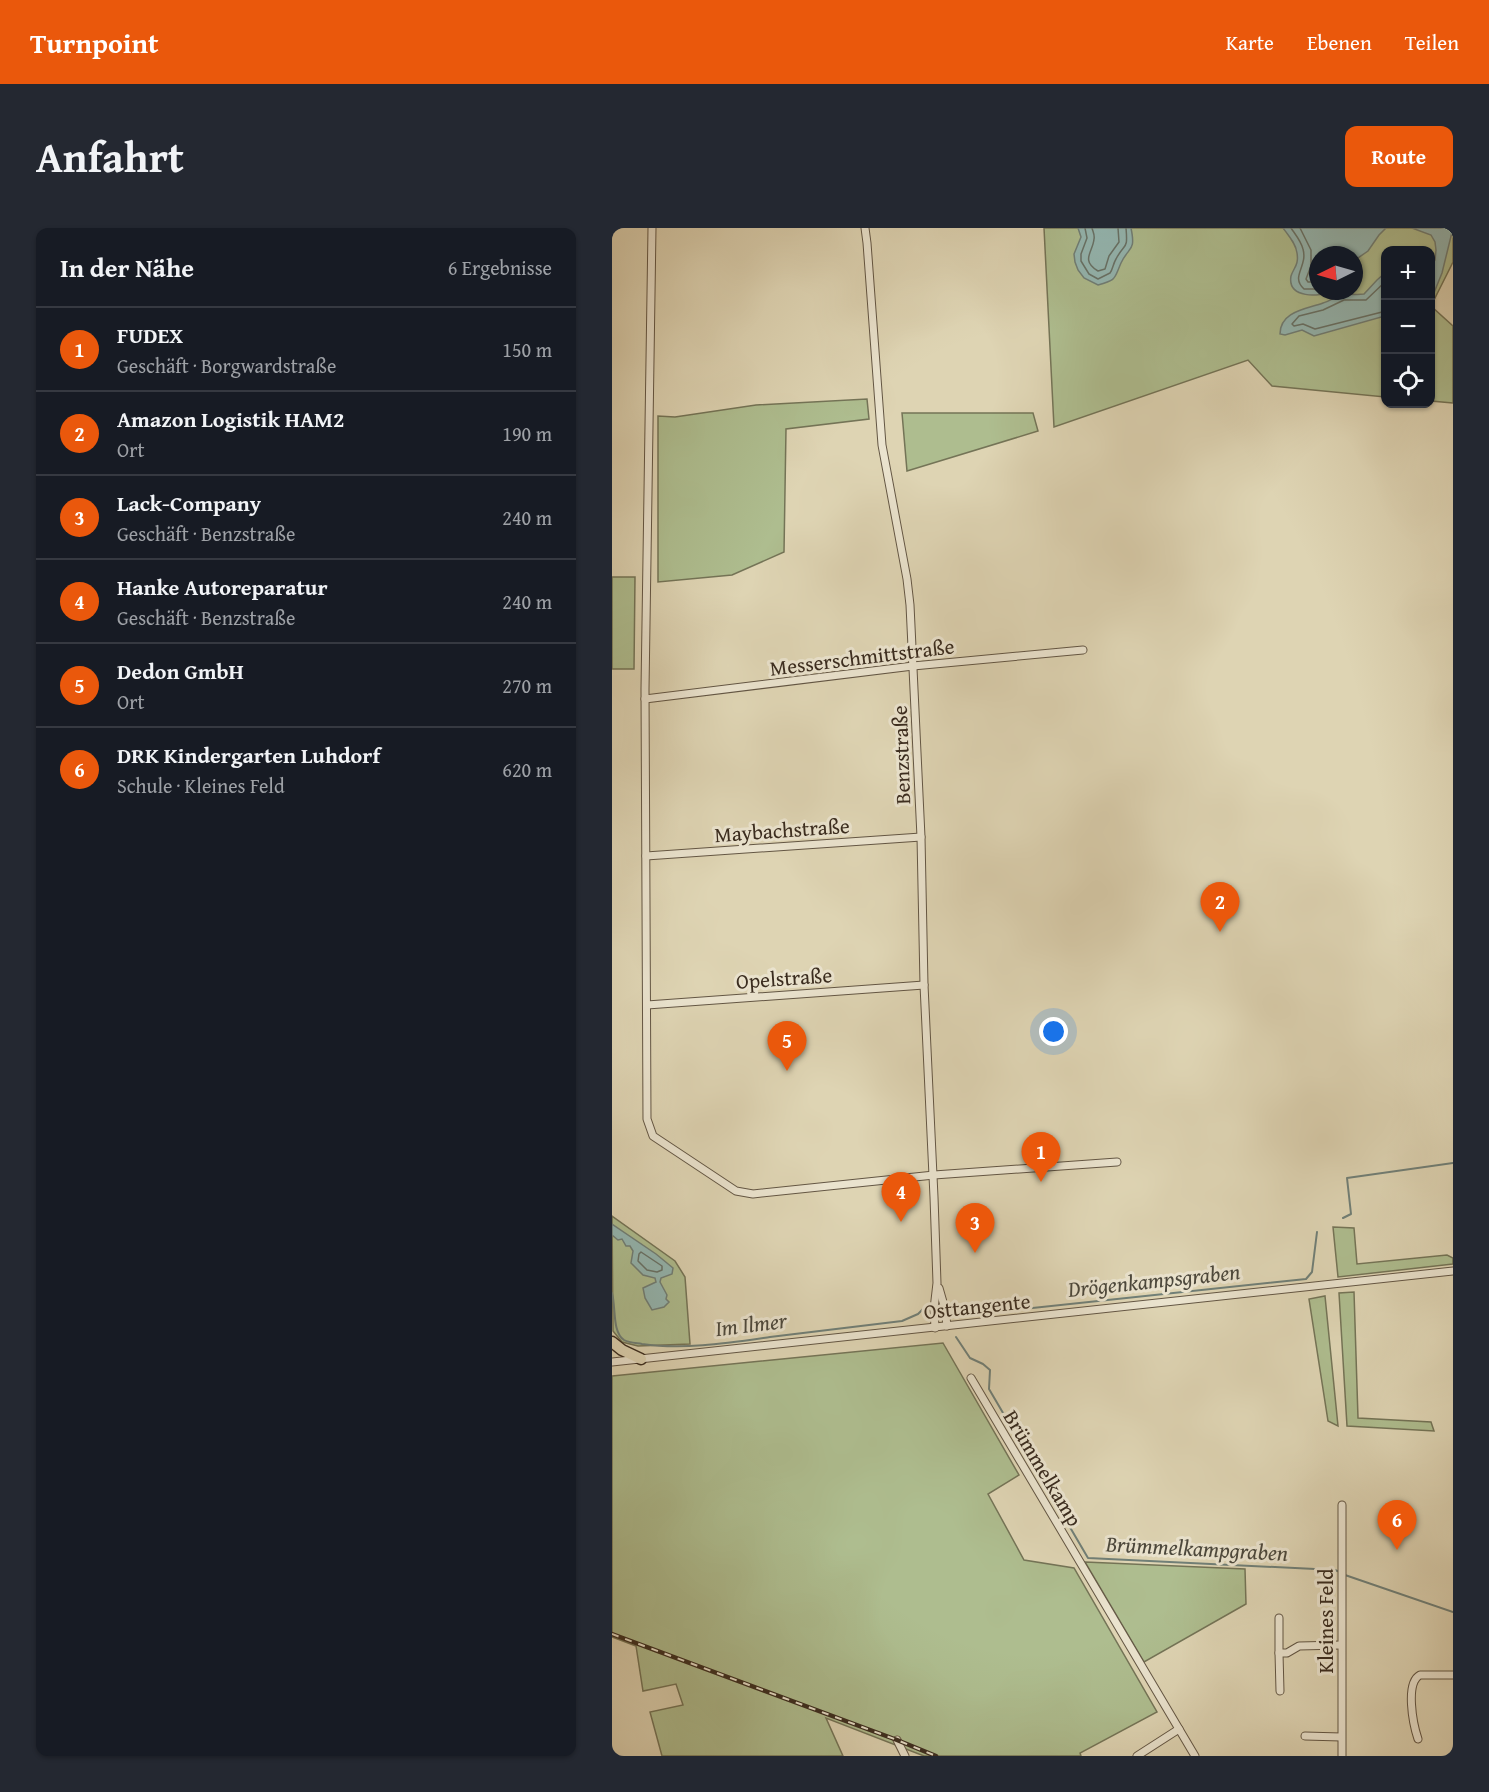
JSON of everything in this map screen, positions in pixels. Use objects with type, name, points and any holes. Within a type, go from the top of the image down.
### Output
[{"type":"highway","points":[[612,1342],[622,1350],[642,1359]]},
{"type":"street","points":[[652,228],[645,699],[647,1119],[652,1136],[736,1191],[753,1194],[934,1175],[1117,1162]]},
{"type":"street","name":"Benzstraße","points":[[865,228],[882,445],[909,591],[921,837],[924,985],[934,1175],[937,1283],[934,1309],[935,1328]]},
{"type":"street","name":"Messerschmittstraße","points":[[645,699],[913,666],[1083,651]]},
{"type":"street","name":"Maybachstraße","points":[[646,856],[921,837]]},
{"type":"street","name":"Opelstraße","points":[[647,1005],[924,985]]},
{"type":"street","name":"Osttangente","points":[[612,1362],[1453,1270]]},
{"type":"street","name":"Benzstraße","points":[[937,1283],[945,1309],[947,1326]]},
{"type":"street","name":"Brümmelkamp","points":[[972,1378],[1195,1756]]},
{"type":"street","name":"Kleines Feld","points":[[1342,1506],[1342,1756]]},
{"type":"street","points":[[1279,1618],[1280,1691]]},
{"type":"street","points":[[1279,1653],[1287,1653],[1299,1646],[1341,1645]]},
{"type":"street","points":[[1418,1738],[1412,1722],[1412,1684],[1420,1675],[1453,1675]]},
{"type":"street","points":[[1137,1756],[1179,1729]]},
{"type":"street","points":[[1305,1736],[1341,1737]]},
{"type":"street","points":[[897,1740],[905,1756]]},
{"type":"green space","points":[[1044,228],[1453,228],[1453,262],[1435,298],[1435,246],[1381,246],[1381,397],[1272,386],[1248,360],[1054,427]]},
{"type":"green space","points":[[1435,310],[1453,326],[1453,403],[1435,401]]},
{"type":"green space","points":[[867,399],[869,419],[786,429],[784,552],[732,575],[658,582],[658,416],[675,417],[756,405]]},
{"type":"green space","points":[[902,413],[1033,413],[1038,431],[907,471]]},
{"type":"green space","points":[[612,577],[635,577],[634,669],[612,669]]},
{"type":"green space","points":[[612,1216],[675,1261],[685,1277],[690,1344],[638,1346],[622,1342],[613,1331]]},
{"type":"green space","points":[[1333,1227],[1354,1228],[1357,1264],[1447,1255],[1453,1258],[1453,1264],[1338,1277]]},
{"type":"green space","points":[[1354,1292],[1358,1418],[1431,1422],[1434,1431],[1347,1426],[1339,1293]]},
{"type":"green space","points":[[1325,1296],[1338,1426],[1328,1421],[1309,1299]]},
{"type":"green space","points":[[943,1343],[1019,1475],[988,1494],[1024,1560],[1074,1568],[1157,1712],[1080,1753],[1081,1756],[924,1756],[826,1718],[843,1756],[662,1756],[650,1712],[683,1705],[676,1684],[643,1691],[636,1646],[612,1637],[612,1376]]},
{"type":"green space","points":[[1085,1562],[1245,1569],[1246,1604],[1144,1662]]},
{"type":"water","points":[[1078,228],[1131,228],[1131,248],[1116,276],[1109,282],[1098,285],[1084,278],[1078,270],[1074,254],[1081,237]]},
{"type":"water","points":[[1283,228],[1386,228],[1363,254],[1363,246],[1309,246],[1309,294],[1294,289],[1291,283],[1297,260],[1294,243]]},
{"type":"water","points":[[1412,228],[1453,228],[1442,273],[1435,290],[1436,250],[1431,235]]},
{"type":"water","points":[[1381,276],[1381,317],[1314,336],[1302,330],[1285,335],[1280,334],[1284,320],[1296,312],[1331,300],[1363,300],[1363,294]]},
{"type":"water","points":[[612,1224],[673,1268],[672,1274],[661,1278],[660,1282],[669,1302],[664,1307],[652,1310],[645,1298],[643,1288],[656,1282],[655,1278],[643,1275],[631,1263],[633,1251],[622,1239],[618,1240],[612,1235]]},
{"type":"waterway","name":"Drögenkampsgraben","points":[[1343,1218],[1351,1214],[1347,1178],[1453,1163]]},
{"type":"waterway","name":"Drögenkampsgraben","points":[[956,1303],[971,1310],[1005,1311],[1306,1279],[1312,1272],[1317,1232]]},
{"type":"waterway","name":"Im Ilmer","points":[[612,1293],[616,1325],[620,1336],[630,1342],[658,1346],[722,1343],[902,1321],[918,1314],[927,1305]]},
{"type":"waterway","name":"Brümmelkampgraben","points":[[956,1337],[970,1358],[990,1370],[989,1389],[1088,1558],[1340,1572]]},
{"type":"waterway","name":"Brümmelkampgraben","points":[[1345,1575],[1453,1612]]},
{"type":"railway","points":[[612,1634],[936,1756]]},
{"type":"place","name":"Amazon Logistik HAM2","points":[[1220,932]]},
{"type":"place","name":"Dedon GmbH","points":[[787,1071]]},
{"type":"place","name":"FUDEX","points":[[1041,1182]]},
{"type":"place","name":"Hanke Autoreparatur","points":[[901,1222]]},
{"type":"place","name":"Lack-Company","points":[[975,1253]]},
{"type":"place","name":"DRK Kindergarten Luhdorf","points":[[1397,1550]]}]
